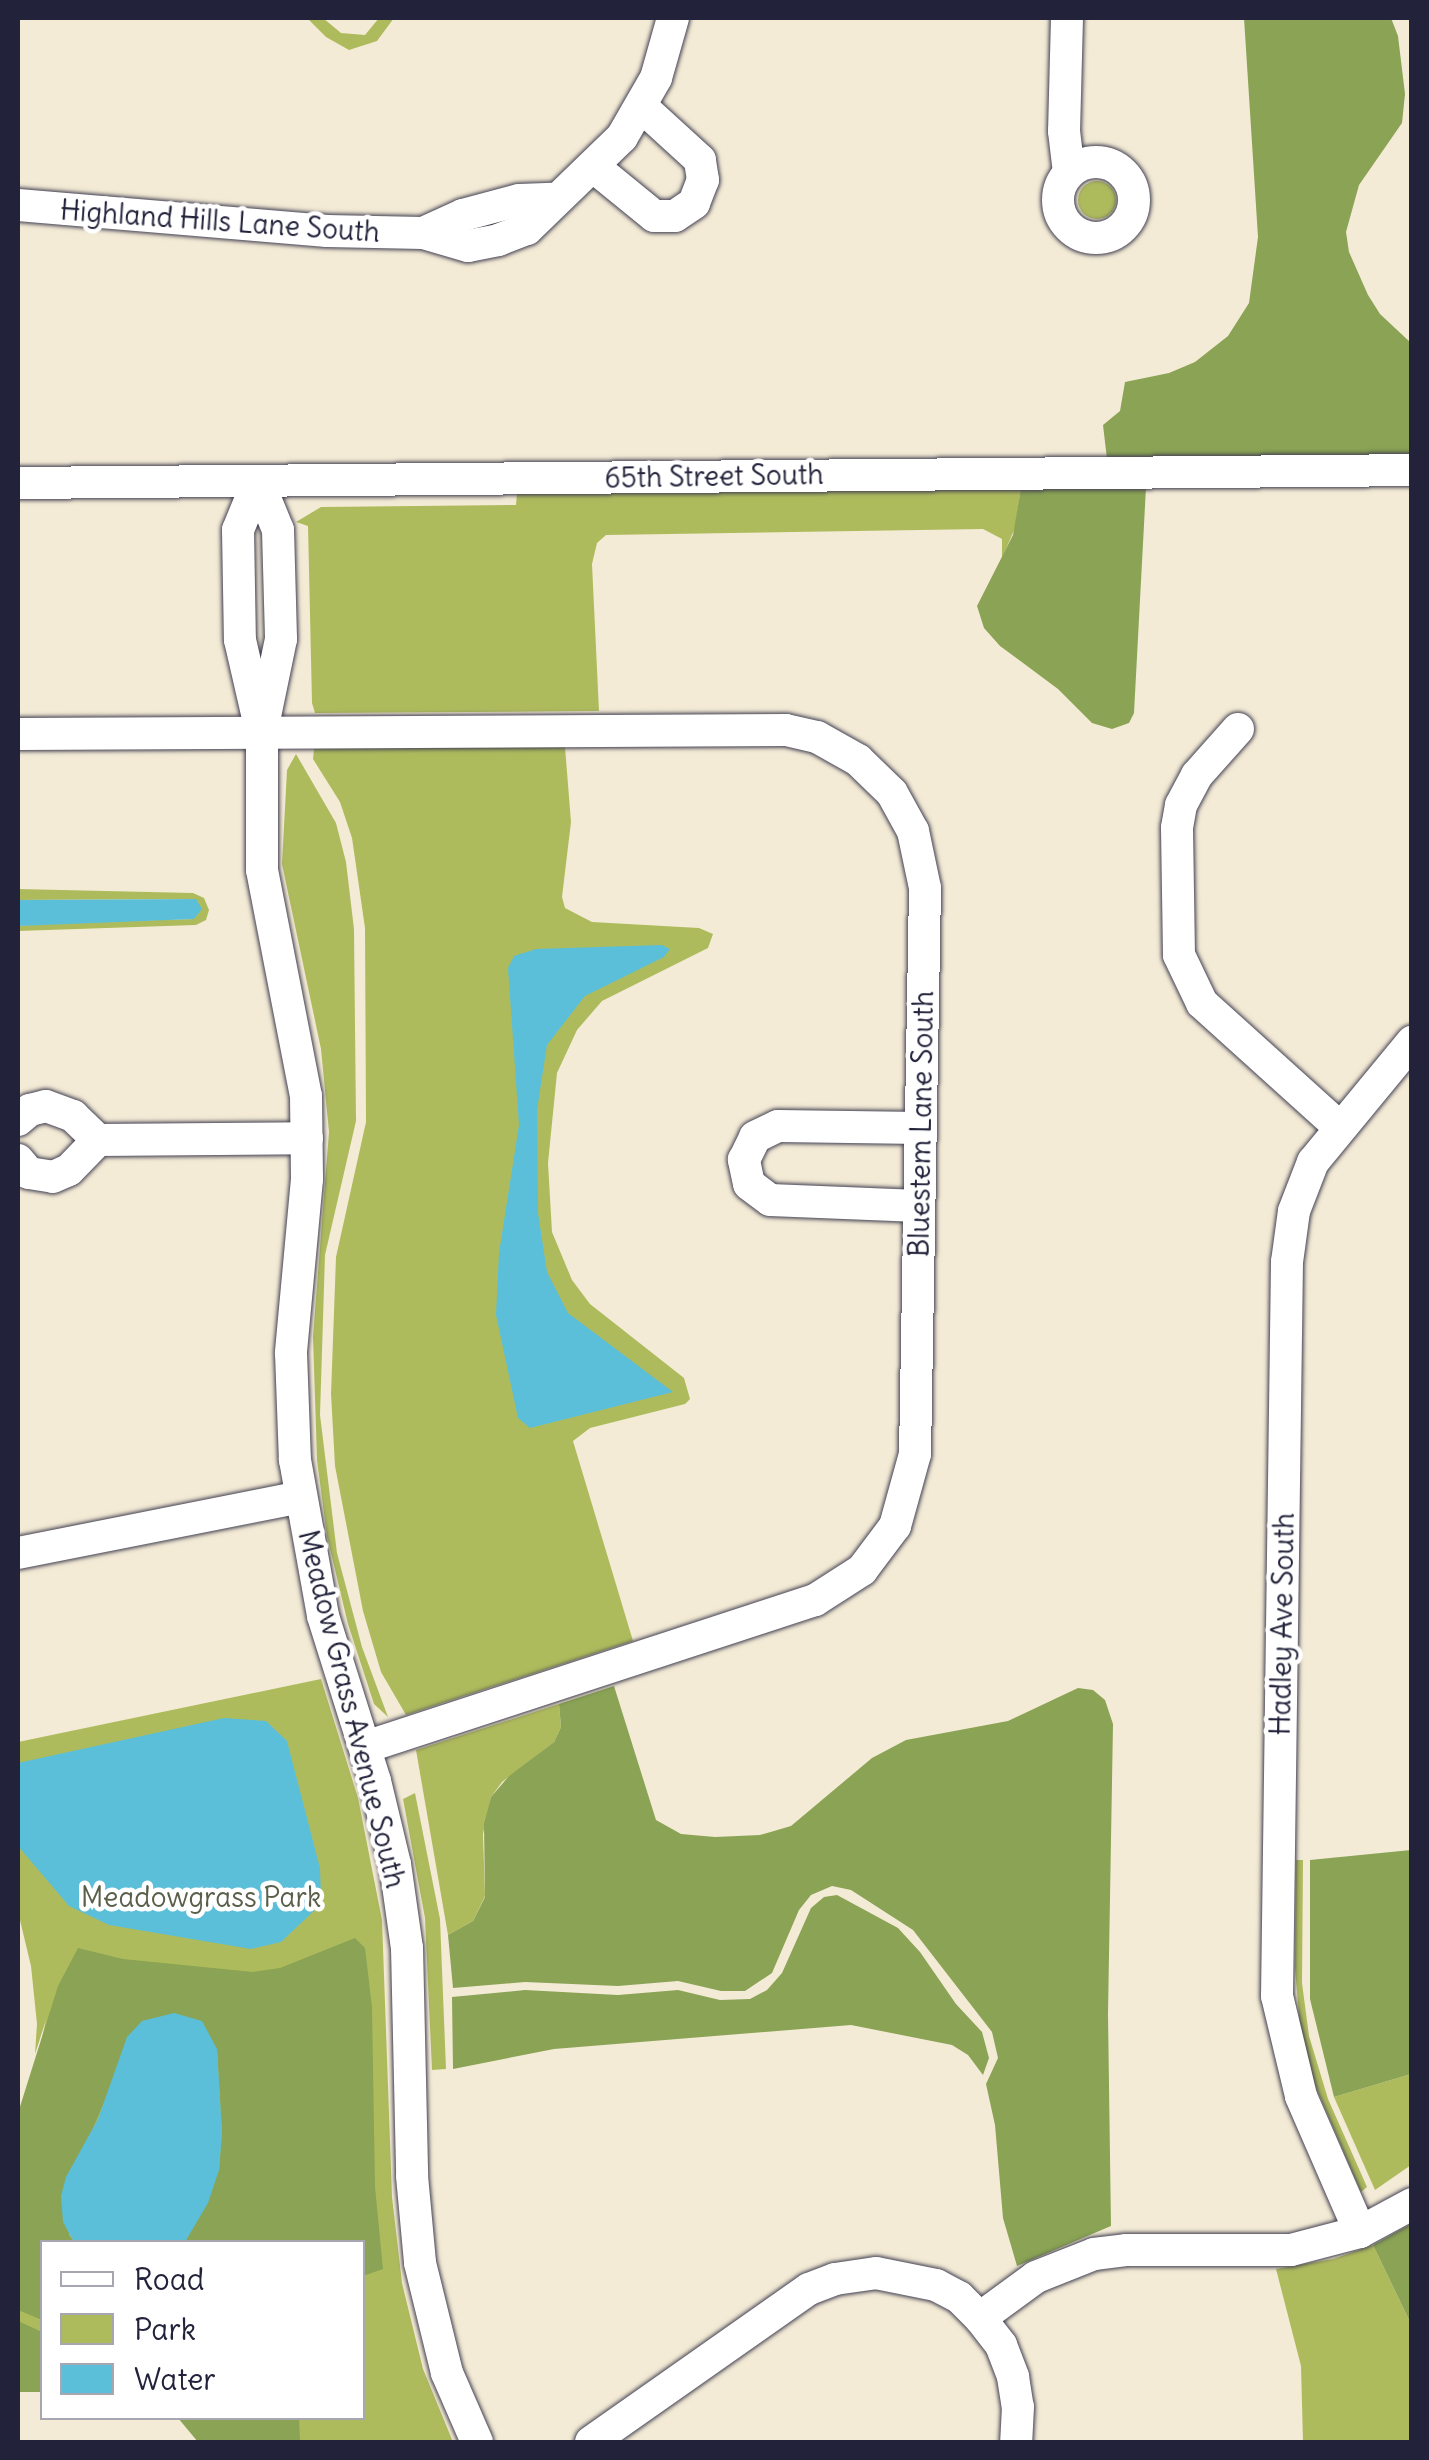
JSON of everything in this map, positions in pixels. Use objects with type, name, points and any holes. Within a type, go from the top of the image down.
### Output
[{"type":"street","name":"Highland Hills Lane South","points":[[18,205],[327,231],[423,233],[464,214],[519,200],[553,199],[594,167],[642,107],[660,68],[673,18]]},
{"type":"street","points":[[1067,18],[1064,131],[1069,174]]},
{"type":"street","points":[[594,167],[654,216],[675,216],[694,203],[703,180],[700,160],[642,107]]},
{"type":"street","name":"65th Street South","points":[[18,483],[1412,470]]},
{"type":"street","name":"Meadow Grass Avenue South","points":[[258,480],[278,530],[281,620],[262,732],[264,894],[302,1059],[307,1138],[291,1353],[300,1497],[324,1616],[392,1848],[407,1948],[412,2176],[420,2263],[447,2372],[478,2442]]},
{"type":"street","name":"Bluestem Lane South","points":[[18,734],[764,729],[802,733],[839,748],[892,793],[908,818],[920,851],[925,888],[914,1465],[900,1515],[862,1570],[832,1592],[365,1747]]},
{"type":"street","points":[[1238,729],[1193,779],[1180,812],[1178,956],[1202,1004],[1338,1126]]},
{"type":"street","name":"Hadley Ave South","points":[[1360,2232],[1294,2074],[1277,1985],[1288,1247],[1304,1181],[1338,1126],[1412,1042]]},
{"type":"street","points":[[18,1120],[36,1107],[52,1106],[74,1116],[98,1140]]},
{"type":"street","points":[[919,1206],[776,1202],[752,1188],[744,1160],[755,1137],[778,1126],[920,1128]]},
{"type":"street","points":[[18,1160],[29,1173],[53,1177],[68,1170],[98,1140],[307,1138]]},
{"type":"street","points":[[18,1556],[300,1497]]},
{"type":"street","points":[[980,2318],[1036,2277],[1094,2254],[1126,2250],[1278,2252],[1360,2232],[1412,2204]]},
{"type":"street","points":[[591,2442],[800,2295],[828,2281],[876,2273],[914,2278],[947,2290],[980,2318],[1001,2345],[1014,2377],[1018,2407],[1016,2442]]},
{"type":"green space","points":[[307,18],[323,18],[341,33],[365,35],[379,18],[394,18],[377,41],[349,50],[326,37]]},
{"type":"green space","points":[[1244,18],[1391,18],[1398,36],[1405,94],[1402,123],[1359,185],[1346,232],[1349,252],[1368,295],[1380,314],[1411,343],[1411,456],[1107,459],[1103,425],[1120,411],[1125,382],[1169,373],[1195,362],[1228,336],[1249,303],[1258,237]]},
{"type":"green space","points":[[1097,181],[1111,186],[1116,200],[1111,214],[1097,219],[1083,214],[1078,200],[1083,186]]},
{"type":"green space","points":[[1146,487],[1134,713],[1129,723],[1112,729],[1092,723],[1058,689],[1000,646],[984,628],[977,606],[1013,535],[1021,488]]},
{"type":"green space","points":[[1021,488],[1015,528],[1002,558],[1002,539],[983,529],[606,535],[597,543],[592,564],[599,711],[315,713],[308,526],[296,522],[321,507],[516,505],[517,493]]},
{"type":"green space","points":[[565,747],[571,822],[562,897],[565,908],[592,922],[699,928],[713,934],[708,948],[602,1001],[577,1030],[557,1073],[548,1163],[552,1232],[572,1280],[590,1304],[684,1378],[690,1399],[685,1404],[590,1428],[573,1441],[633,1641],[406,1715],[381,1672],[363,1611],[335,1466],[331,1394],[336,1257],[366,1122],[365,928],[352,838],[340,802],[313,759],[314,749]]},
{"type":"green space","points":[[296,754],[336,823],[346,862],[354,929],[356,1121],[325,1255],[320,1415],[337,1553],[362,1647],[388,1717],[374,1704],[348,1624],[327,1536],[317,1460],[313,1337],[329,1132],[321,1049],[282,864],[287,770]]},
{"type":"green space","points":[[18,889],[193,893],[204,898],[209,910],[206,920],[196,925],[18,931],[18,926],[47,923],[194,919],[196,899],[18,900]]},
{"type":"green space","name":"Meadowgrass Park","points":[[321,1679],[358,1798],[382,1920],[392,2197],[402,2283],[423,2369],[453,2442],[209,2442],[197,2420],[365,2420],[365,2240],[40,2240],[40,2369],[18,2366],[18,2146],[46,2020],[35,2054],[37,2024],[31,1966],[18,1912],[18,1742]]},
{"type":"green space","points":[[614,1686],[656,1820],[681,1834],[715,1837],[760,1835],[791,1826],[872,1758],[906,1740],[1008,1721],[1078,1688],[1093,1690],[1105,1700],[1113,1724],[1108,2014],[1111,2226],[1017,2266],[1003,2218],[995,2125],[986,2084],[998,2058],[992,2032],[913,1930],[851,1890],[832,1886],[811,1895],[799,1910],[772,1973],[745,1991],[721,1991],[678,1981],[618,1986],[525,1982],[453,1988],[448,1935],[473,1921],[485,1897],[484,1824],[491,1797],[509,1776],[554,1742],[561,1727],[559,1704]]},
{"type":"green space","points":[[559,1704],[561,1727],[554,1742],[502,1782],[491,1797],[483,1834],[485,1896],[473,1921],[448,1935],[416,1750]]},
{"type":"green space","points":[[415,1793],[440,1919],[446,2069],[432,2070],[425,1918],[403,1799]]},
{"type":"green space","points":[[1411,1850],[1411,2074],[1334,2097],[1310,1999],[1310,1860]]},
{"type":"green space","points":[[1296,1860],[1303,1860],[1302,1983],[1309,2036],[1328,2099],[1367,2187],[1361,2192],[1315,2085],[1300,2027],[1295,1968]]},
{"type":"green space","points":[[837,1895],[898,1928],[920,1952],[956,2004],[982,2032],[989,2058],[983,2075],[968,2055],[952,2045],[851,2025],[554,2049],[453,2069],[452,1997],[525,1990],[618,1995],[678,1990],[720,2000],[750,1999],[767,1990],[782,1973],[811,1908],[824,1897]]},
{"type":"green space","points":[[355,1938],[365,1948],[372,2007],[375,2187],[383,2269],[365,2275],[365,2240],[186,2240],[219,2170],[222,2132],[217,2049],[106,2098],[87,2142],[69,2235],[73,2240],[40,2240],[40,2319],[18,2310],[18,2113],[58,1986],[78,1948],[123,1959],[253,1972],[280,1968]]},
{"type":"green space","points":[[1411,2074],[1411,2165],[1375,2190],[1334,2097]]},
{"type":"green space","points":[[1411,2224],[1411,2324],[1373,2245]]},
{"type":"green space","points":[[1373,2245],[1411,2324],[1411,2442],[1303,2442],[1301,2366],[1276,2269],[1333,2259]]},
{"type":"green space","points":[[18,2321],[40,2331],[40,2392],[18,2392]]},
{"type":"green space","points":[[180,2420],[299,2420],[300,2442],[198,2442]]},
{"type":"water","points":[[196,899],[202,909],[194,919],[18,926],[18,900]]},
{"type":"water","points":[[662,945],[670,949],[664,957],[585,996],[547,1045],[537,1110],[538,1213],[547,1272],[568,1313],[673,1392],[530,1428],[518,1418],[496,1315],[499,1253],[519,1125],[508,968],[514,956],[536,949]]},
{"type":"water","points":[[224,1718],[266,1721],[287,1741],[320,1868],[321,1896],[317,1908],[281,1942],[251,1949],[109,1925],[69,1906],[18,1846],[18,1763]]},
{"type":"water","points":[[174,2013],[202,2021],[217,2049],[222,2133],[219,2170],[208,2203],[186,2240],[73,2240],[63,2222],[61,2196],[66,2177],[98,2119],[127,2037],[142,2021]]}]
